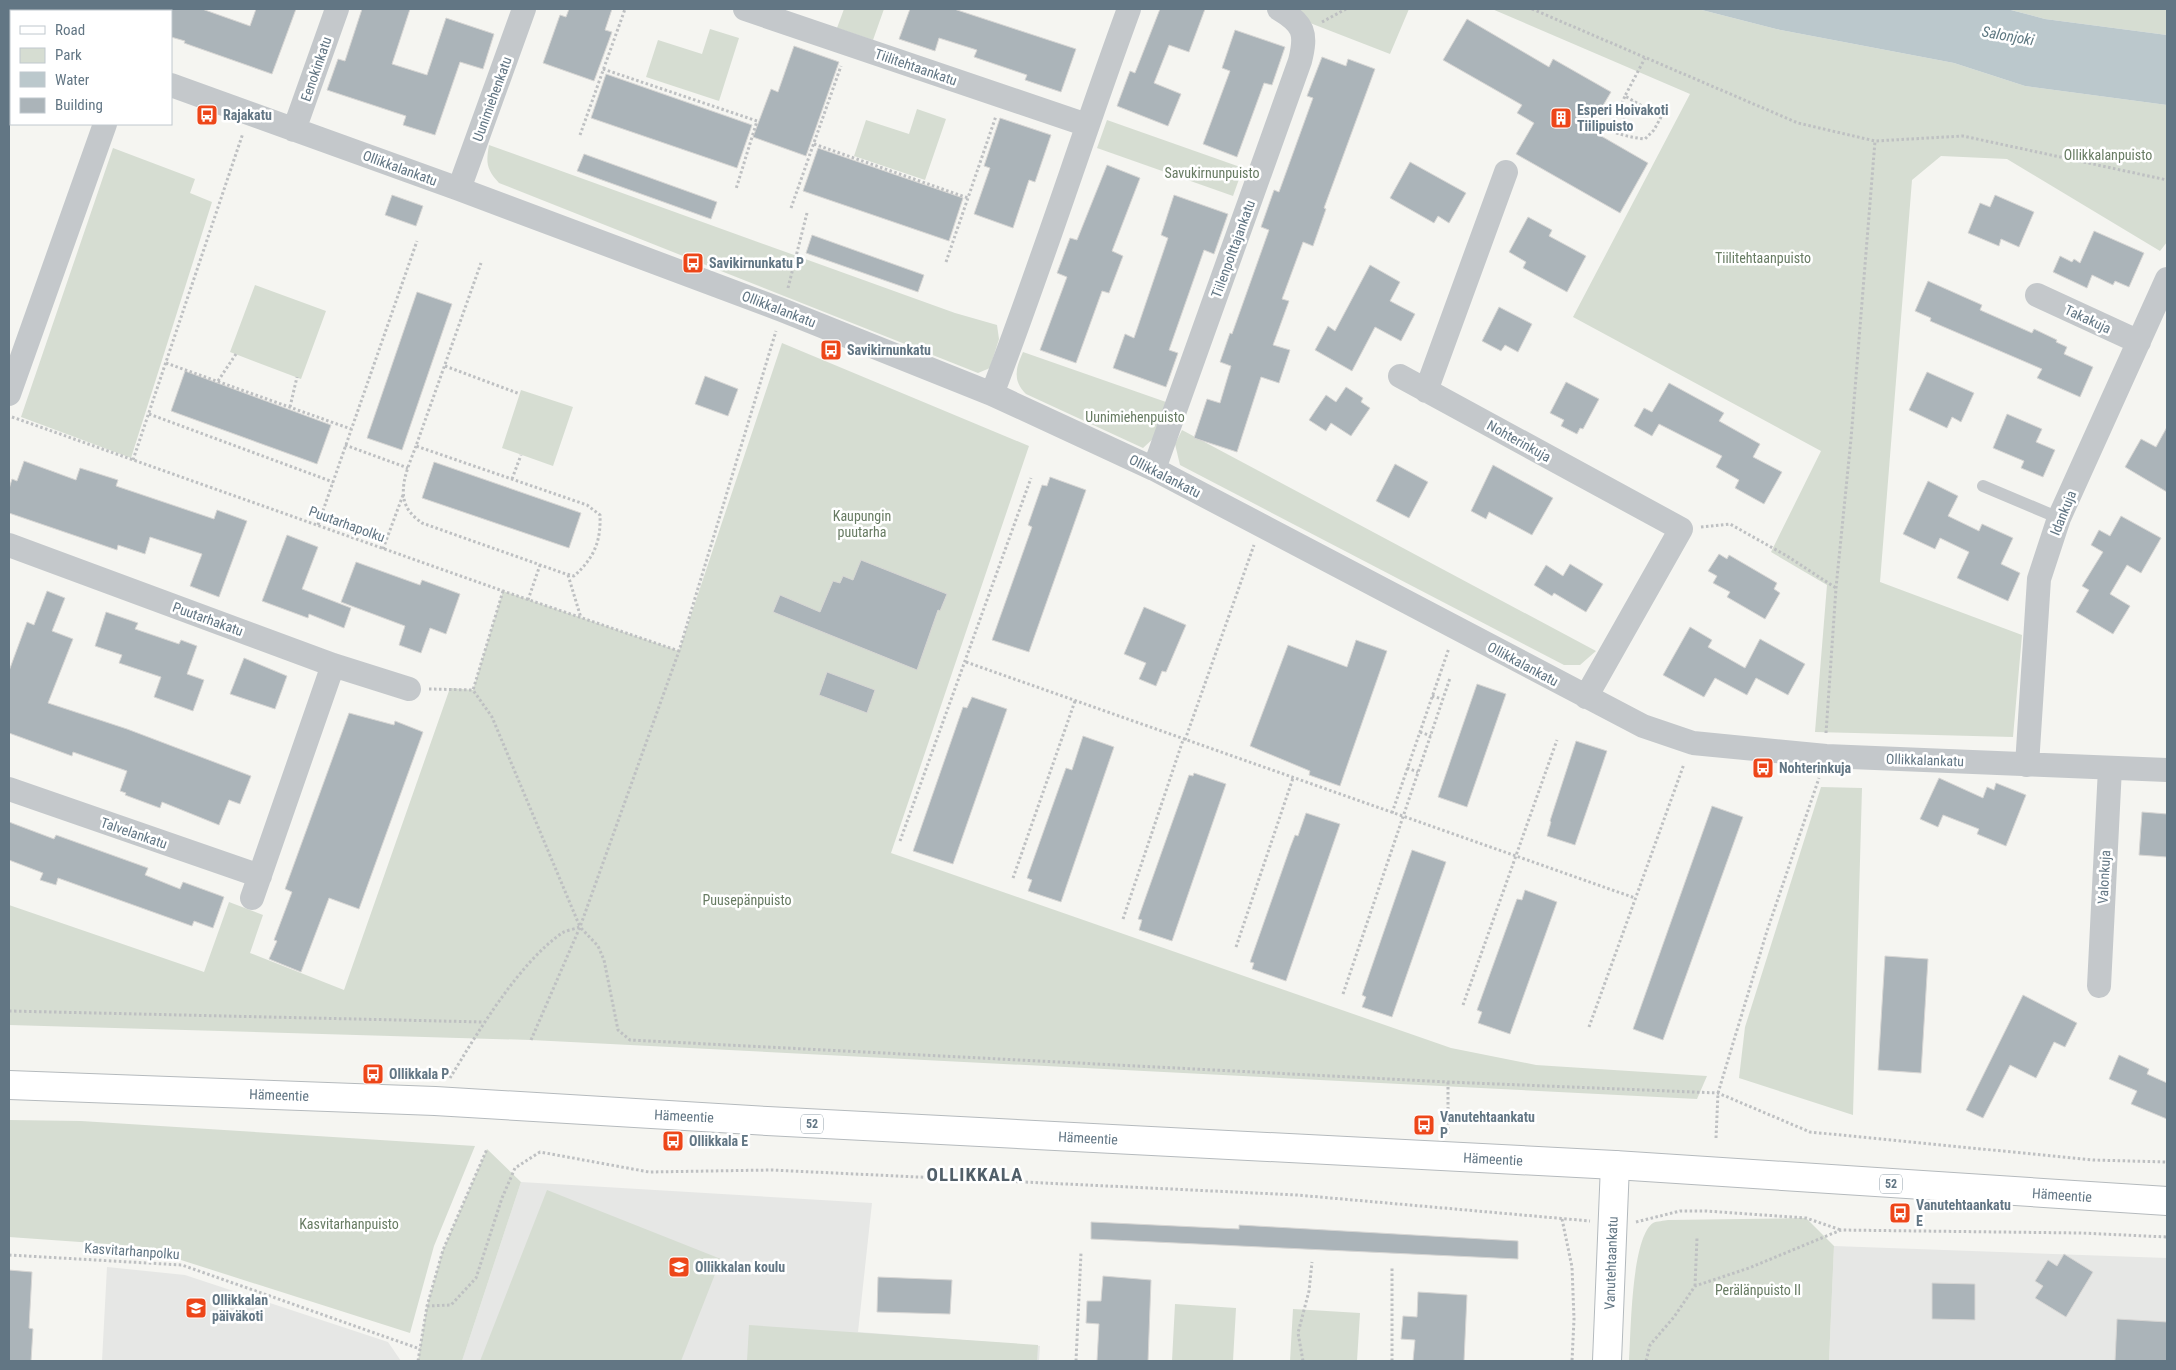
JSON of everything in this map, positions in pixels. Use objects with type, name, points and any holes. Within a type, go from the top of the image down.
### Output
[{"type":"main road","name":"Hämeentie","points":[[9,1085],[435,1102],[1448,1156],[2167,1201]]},
{"type":"main road","name":"Vanutehtaankatu","points":[[1607,1361],[1615,1165]]},
{"type":"street","name":"Eenokinkatu","points":[[294,130],[337,9]]},
{"type":"street","name":"Uunimiehenkatu","points":[[459,189],[524,9]]},
{"type":"street","name":"Tiilitehtaankatu","points":[[745,9],[1087,125]]},
{"type":"street","points":[[992,394],[1031,291],[1087,125],[1129,9]]},
{"type":"street","points":[[1279,9],[1294,18],[1304,31]]},
{"type":"street","name":"Tiilenpolttajankatu","points":[[1154,469],[1300,61],[1304,47],[1304,31]]},
{"type":"street","name":"Ollikkalankatu","points":[[172,85],[459,189],[782,310],[992,394],[1154,469],[1643,726],[1690,757],[1826,756],[2167,770]]},
{"type":"street","points":[[9,394],[105,125]]},
{"type":"street","points":[[1426,390],[1506,172]]},
{"type":"street","name":"Idankuja","points":[[2027,765],[2039,579],[2059,518],[2167,279]]},
{"type":"street","name":"Takakuja","points":[[2037,296],[2139,342]]},
{"type":"street","name":"Nohterinkuja","points":[[1400,376],[1681,529]]},
{"type":"street","points":[[1586,697],[1681,529]]},
{"type":"street","name":"Puutarhakatu","points":[[9,545],[333,665],[409,688]]},
{"type":"street","points":[[252,898],[333,665]]},
{"type":"street","name":"Valonkuja","points":[[2100,986],[2110,768]]},
{"type":"street","name":"Talvelankatu","points":[[9,790],[260,876]]},
{"type":"lane","points":[[1983,486],[2059,518]]},
{"type":"path","points":[[580,135],[625,9]]},
{"type":"path","points":[[1304,31],[1346,9]]},
{"type":"path","points":[[1532,9],[1798,124],[1875,141],[1963,136],[2167,180]]},
{"type":"path","points":[[791,208],[849,44]]},
{"type":"path","points":[[1610,131],[1625,96],[1646,58]]},
{"type":"path","points":[[604,69],[757,121],[736,189]]},
{"type":"path","points":[[946,262],[1002,96]]},
{"type":"path","points":[[1593,123],[1618,134],[1645,138],[1654,130],[1661,117],[1625,96]]},
{"type":"path","points":[[1618,134],[1632,101]]},
{"type":"path","points":[[133,460],[249,114]]},
{"type":"path","points":[[1716,1138],[1718,1093],[1767,931],[1826,756],[1836,588],[1875,141]]},
{"type":"path","points":[[814,144],[968,198]]},
{"type":"path","points":[[531,1040],[580,927],[679,651],[782,310],[807,214]]},
{"type":"path","points":[[318,525],[417,241]]},
{"type":"path","points":[[383,549],[403,495],[408,468],[481,263]]},
{"type":"path","points":[[218,382],[236,354]]},
{"type":"path","points":[[166,363],[351,429]]},
{"type":"path","points":[[445,366],[520,394]]},
{"type":"path","points":[[290,407],[297,377]]},
{"type":"path","points":[[149,414],[333,482]]},
{"type":"path","name":"Puutarhapolku","points":[[9,416],[528,600],[679,651]]},
{"type":"path","points":[[345,445],[408,468]]},
{"type":"path","points":[[403,495],[409,511],[422,523],[540,566],[574,576],[589,563],[600,532],[600,515],[588,505],[416,446]]},
{"type":"path","points":[[512,479],[521,455]]},
{"type":"path","points":[[900,841],[1031,478]]},
{"type":"path","points":[[1681,529],[1730,524],[1786,556],[1836,588]]},
{"type":"path","points":[[1123,919],[1184,740],[1261,526]]},
{"type":"path","points":[[528,600],[540,566]]},
{"type":"path","points":[[568,574],[581,618]]},
{"type":"path","points":[[473,690],[503,591]]},
{"type":"path","points":[[1392,813],[1456,628]]},
{"type":"path","points":[[966,662],[1635,898]]},
{"type":"path","points":[[1343,994],[1450,678]]},
{"type":"path","points":[[409,688],[473,690]]},
{"type":"path","points":[[473,690],[492,717],[580,927],[598,946],[604,960],[618,1030],[630,1040],[1448,1082],[1718,1093],[1810,1132],[2093,1160],[2167,1162]]},
{"type":"path","points":[[1432,696],[1442,700]]},
{"type":"path","points":[[1013,878],[1075,701]]},
{"type":"path","points":[[1420,732],[1431,736]]},
{"type":"path","points":[[1463,1005],[1557,740]]},
{"type":"path","points":[[1677,760],[1690,757]]},
{"type":"path","points":[[1589,1027],[1635,898],[1690,757]]},
{"type":"path","points":[[1407,768],[1418,772]]},
{"type":"path","points":[[1236,947],[1293,778]]},
{"type":"path","points":[[435,1102],[484,1022],[536,956],[564,932],[580,927]]},
{"type":"path","points":[[9,1011],[484,1022]]},
{"type":"path","points":[[1448,1082],[1448,1156]]},
{"type":"path","points":[[418,1361],[427,1306],[444,1250],[487,1149]]},
{"type":"path","points":[[427,1306],[451,1305],[476,1278],[502,1198],[516,1168],[540,1152],[649,1172],[771,1170],[1297,1195],[1562,1219],[1572,1267],[1574,1319],[1572,1361]]},
{"type":"path","points":[[1706,1211],[1806,1218],[1841,1230],[2080,1233],[2167,1237]]},
{"type":"path","points":[[1695,1286],[1749,1268],[1841,1230]]},
{"type":"path","points":[[1646,1361],[1650,1345],[1695,1286],[1697,1238]]},
{"type":"path","points":[[1076,1361],[1081,1253]]},
{"type":"path","name":"Kasvitarhanpolku","points":[[9,1255],[182,1265],[420,1349]]},
{"type":"path","points":[[1303,1361],[1298,1333],[1309,1291],[1312,1262]]},
{"type":"path","points":[[1392,1266],[1392,1361]]},
{"type":"shaded area","name":"Ollikkalan koulu","points":[[521,1182],[872,1203],[858,1332],[1040,1346],[1039,1361],[462,1361]]},
{"type":"shaded area","points":[[1834,1246],[2167,1258],[2167,1361],[1829,1361]]},
{"type":"shaded area","name":"Ollikkalan päiväkoti","points":[[107,1267],[185,1275],[388,1342],[401,1361],[102,1361]]},
{"type":"green space","points":[[844,9],[884,9],[873,40],[837,28]]},
{"type":"green space","points":[[1274,9],[1409,9],[1390,54]]},
{"type":"green space","name":"Tiilitehtaanpuisto","points":[[1492,9],[1698,9],[1776,29],[1954,63],[2025,86],[2167,105],[2167,242],[2160,251],[2007,159],[1941,156],[1912,180],[1880,582],[2022,635],[2013,737],[1815,732],[1827,585],[1771,552],[1821,451],[1573,317],[1690,94]]},
{"type":"green space","points":[[2007,9],[2167,9],[2167,35],[2045,19]]},
{"type":"green space","points":[[710,29],[739,38],[719,101],[646,77],[658,40],[702,54]]},
{"type":"green space","points":[[917,109],[946,119],[925,180],[854,156],[866,120],[909,134]]},
{"type":"green space","name":"Savukirnunpuisto","points":[[1107,120],[1243,168],[1233,196],[1097,148]]},
{"type":"green space","points":[[489,145],[955,313],[997,325],[999,339],[990,368],[978,373],[499,183],[489,169],[487,156]]},
{"type":"green space","points":[[113,148],[195,179],[190,193],[212,202],[131,458],[21,417]]},
{"type":"green space","points":[[255,285],[326,311],[301,379],[230,352]]},
{"type":"green space","name":"Puusepänpuisto","points":[[782,343],[1029,446],[891,853],[1451,1048],[1536,1065],[1707,1076],[1697,1099],[531,1040],[9,1025],[9,905],[204,972],[229,902],[263,915],[250,953],[344,990],[450,688],[473,690],[503,591],[679,651]]},
{"type":"green space","name":"Uunimiehenpuisto","points":[[1023,352],[1166,402],[1155,437],[1143,448],[1026,394],[1017,379],[1017,369]]},
{"type":"green space","points":[[521,390],[573,407],[553,466],[502,448]]},
{"type":"green space","points":[[1182,430],[1596,651],[1580,665],[1564,665],[1180,465],[1175,444]]},
{"type":"green space","points":[[1821,787],[1862,788],[1853,1115],[1739,1078],[1745,1027]]},
{"type":"green space","name":"Kasvitarhanpuisto","points":[[9,1120],[81,1121],[475,1146],[434,1246],[410,1333],[137,1246],[9,1237]]},
{"type":"green space","points":[[487,1149],[521,1182],[462,1361],[418,1361],[427,1306],[443,1250]]},
{"type":"green space","points":[[547,1190],[721,1259],[681,1361],[480,1361]]},
{"type":"green space","name":"Perälänpuisto II","points":[[1806,1218],[1834,1246],[1829,1361],[1629,1361],[1636,1266],[1640,1247],[1646,1232],[1653,1223],[1668,1220]]},
{"type":"green space","points":[[1175,1304],[1236,1308],[1233,1361],[1172,1361]]},
{"type":"green space","points":[[1293,1309],[1360,1313],[1357,1361],[1290,1361]]},
{"type":"green space","points":[[749,1325],[1038,1345],[1037,1361],[747,1361]]},
{"type":"water","name":"Salonjoki","points":[[1698,9],[2007,9],[2045,19],[2167,35],[2167,105],[2025,86],[1954,63],[1776,29]]},
{"type":"building","points":[[202,9],[250,26],[256,9],[296,9],[272,74],[172,37],[171,10]]},
{"type":"building","points":[[362,9],[410,9],[392,64],[427,75],[446,18],[494,34],[483,69],[460,62],[435,135],[403,125],[406,116],[327,90],[338,59],[345,61]]},
{"type":"building","points":[[569,9],[612,9],[605,30],[612,32],[594,81],[543,63],[560,15],[566,17]]},
{"type":"building","points":[[910,9],[954,9],[1076,49],[1061,92],[1025,80],[1027,75],[974,57],[977,50],[939,38],[935,51],[899,39]]},
{"type":"building","points":[[1160,9],[1205,9],[1189,52],[1169,45],[1154,83],[1181,94],[1168,126],[1117,106],[1130,71],[1135,73]]},
{"type":"building","name":"Esperi Hoivakoti Tiilipuisto","points":[[1467,19],[1549,67],[1553,59],[1611,92],[1589,129],[1648,163],[1620,213],[1516,154],[1534,123],[1517,113],[1522,105],[1443,60]]},
{"type":"building","points":[[1235,30],[1285,47],[1272,85],[1264,83],[1237,157],[1203,144],[1230,71],[1222,68]]},
{"type":"building","points":[[794,46],[839,62],[806,156],[753,137],[771,89],[778,92]]},
{"type":"building","points":[[1322,57],[1346,66],[1348,59],[1375,69],[1324,208],[1326,209],[1313,246],[1303,242],[1282,299],[1289,301],[1273,345],[1290,350],[1279,383],[1261,377],[1237,452],[1194,438],[1207,399],[1220,403],[1231,366],[1220,362],[1230,333],[1232,334],[1269,230],[1261,227],[1274,190],[1279,192],[1313,98],[1307,96]]},
{"type":"building","points":[[606,74],[752,125],[737,168],[591,118]]},
{"type":"building","points":[[1000,118],[1051,135],[1035,182],[1029,180],[1013,228],[974,214],[990,168],[984,166]]},
{"type":"building","points":[[818,148],[963,198],[949,241],[803,191]]},
{"type":"building","points":[[584,154],[717,202],[711,219],[577,171]]},
{"type":"building","points":[[1410,162],[1466,193],[1449,223],[1438,216],[1434,223],[1390,198]]},
{"type":"building","points":[[1107,165],[1140,178],[1112,251],[1123,256],[1109,293],[1102,291],[1076,363],[1040,350],[1067,277],[1057,273],[1070,238],[1077,240]]},
{"type":"building","points":[[392,195],[423,206],[416,226],[385,215]]},
{"type":"building","points":[[1174,195],[1228,214],[1214,254],[1204,250],[1169,350],[1178,353],[1166,387],[1113,368],[1125,334],[1134,338],[1168,238],[1161,235]]},
{"type":"building","points":[[1995,195],[2034,212],[2019,247],[2001,239],[1999,246],[1968,233],[1980,203],[1990,207]]},
{"type":"building","points":[[1528,217],[1552,230],[1549,236],[1586,256],[1567,292],[1523,268],[1526,262],[1509,252]]},
{"type":"building","points":[[2094,231],[2144,253],[2129,287],[2115,281],[2113,285],[2092,275],[2087,288],[2053,272],[2060,256],[2072,262],[2074,259],[2080,263]]},
{"type":"building","points":[[812,235],[924,275],[918,292],[806,253]]},
{"type":"building","points":[[1370,265],[1400,282],[1390,301],[1415,314],[1401,341],[1375,327],[1352,371],[1315,350],[1328,326],[1335,331]]},
{"type":"building","points":[[1928,281],[1982,305],[1980,310],[2032,333],[2034,329],[2067,347],[2064,354],[2093,367],[2080,397],[2037,378],[2042,369],[1930,321],[1931,318],[1915,311]]},
{"type":"building","points":[[417,292],[452,304],[402,450],[367,438]]},
{"type":"building","points":[[1499,307],[1532,324],[1518,352],[1505,345],[1501,351],[1482,341]]},
{"type":"building","points":[[185,371],[331,425],[317,464],[171,411]]},
{"type":"building","points":[[1927,372],[1974,393],[1961,422],[1952,417],[1947,428],[1909,410]]},
{"type":"building","points":[[705,376],[738,389],[728,416],[695,404]]},
{"type":"building","points":[[1566,382],[1599,399],[1583,429],[1580,428],[1577,434],[1561,426],[1564,420],[1550,413]]},
{"type":"building","points":[[1669,383],[1724,413],[1719,421],[1760,444],[1753,457],[1782,472],[1764,504],[1735,488],[1739,480],[1716,467],[1722,456],[1659,424],[1652,436],[1634,426],[1644,408],[1652,412]]},
{"type":"building","points":[[1346,387],[1363,398],[1361,402],[1370,408],[1351,436],[1331,423],[1326,431],[1309,420],[1326,395],[1336,402]]},
{"type":"building","points":[[2007,414],[2042,429],[2036,442],[2055,450],[2043,477],[2021,468],[2024,461],[1993,448]]},
{"type":"building","points":[[2167,427],[2167,492],[2125,467],[2141,439],[2156,447]]},
{"type":"building","points":[[24,461],[76,480],[80,468],[118,480],[116,486],[214,519],[217,510],[247,521],[219,597],[190,586],[202,554],[150,537],[145,554],[118,545],[117,550],[9,513],[9,489],[12,479],[17,481]]},
{"type":"building","points":[[434,462],[581,513],[569,548],[422,498]]},
{"type":"building","points":[[1395,464],[1428,482],[1409,518],[1376,501]]},
{"type":"building","points":[[1493,465],[1553,498],[1532,535],[1489,512],[1486,519],[1471,511]]},
{"type":"building","points":[[1050,477],[1086,490],[1029,652],[992,640],[1032,527],[1028,525],[1042,485],[1047,486]]},
{"type":"building","points":[[1928,481],[1958,496],[1948,516],[1979,531],[1982,524],[2013,538],[2001,564],[2020,573],[2008,601],[1957,578],[1969,552],[1940,538],[1935,549],[1903,534]]},
{"type":"building","points":[[2121,516],[2161,538],[2141,573],[2127,565],[2110,594],[2130,606],[2113,634],[2076,612],[2089,590],[2082,586],[2103,552],[2091,545],[2099,530],[2110,536]]},
{"type":"building","points":[[287,535],[318,547],[302,589],[351,608],[344,628],[309,614],[308,618],[262,601]]},
{"type":"building","points":[[1719,554],[1727,559],[1729,555],[1777,583],[1774,589],[1780,593],[1765,619],[1727,597],[1730,592],[1713,583],[1717,576],[1708,571]]},
{"type":"building","points":[[861,560],[947,594],[940,611],[938,610],[917,670],[773,612],[780,595],[820,612],[833,581],[840,583],[843,576],[853,580]]},
{"type":"building","points":[[356,562],[420,585],[422,580],[460,594],[446,634],[430,628],[421,653],[399,645],[405,626],[341,602]]},
{"type":"building","points":[[1570,564],[1603,584],[1586,612],[1554,593],[1552,596],[1534,585],[1546,565],[1563,576]]},
{"type":"building","points":[[47,591],[65,598],[52,631],[73,639],[48,703],[127,729],[251,776],[240,804],[229,800],[219,825],[162,802],[160,808],[125,795],[126,793],[120,791],[127,771],[73,752],[72,756],[9,733],[9,671],[27,622],[34,625]]},
{"type":"building","points":[[1144,607],[1186,625],[1166,672],[1162,671],[1156,686],[1139,679],[1146,663],[1124,654]]},
{"type":"building","points":[[106,612],[138,623],[135,629],[179,644],[181,640],[197,646],[187,674],[204,680],[193,711],[154,697],[161,677],[119,663],[122,655],[95,646]]},
{"type":"building","points":[[1690,627],[1712,640],[1708,647],[1745,668],[1760,639],[1805,664],[1788,695],[1756,678],[1747,695],[1715,678],[1704,697],[1663,675]]},
{"type":"building","points":[[1356,640],[1387,651],[1340,786],[1309,775],[1310,771],[1250,746],[1288,645],[1347,667]]},
{"type":"building","points":[[244,658],[287,676],[275,709],[230,694]]},
{"type":"building","points":[[827,672],[875,690],[867,713],[819,695]]},
{"type":"building","points":[[1477,684],[1506,694],[1467,807],[1438,797]]},
{"type":"building","points":[[972,697],[1007,709],[953,864],[913,851],[963,707],[967,708]]},
{"type":"building","points":[[349,713],[394,725],[395,721],[423,732],[359,909],[329,898],[301,972],[269,959],[277,941],[274,940],[292,892],[285,889]]},
{"type":"building","points":[[1083,736],[1114,747],[1061,902],[1028,891],[1032,880],[1027,878],[1066,768],[1072,770]]},
{"type":"building","points":[[1576,741],[1607,751],[1575,845],[1547,836],[1550,821]]},
{"type":"building","points":[[1194,773],[1226,784],[1172,941],[1139,930],[1142,920],[1138,919],[1189,775],[1193,776]]},
{"type":"building","points":[[1939,778],[1983,798],[1987,787],[1994,790],[1996,783],[2026,795],[2006,846],[1977,834],[1979,829],[1943,815],[1938,827],[1920,819]]},
{"type":"building","points":[[1712,806],[1743,817],[1663,1040],[1633,1029]]},
{"type":"building","points":[[2142,812],[2167,814],[2167,857],[2139,855]]},
{"type":"building","points":[[1306,813],[1340,824],[1286,981],[1252,969],[1254,963],[1250,962],[1290,848],[1295,835],[1298,836]]},
{"type":"building","points":[[9,822],[54,839],[56,835],[148,868],[145,875],[180,889],[183,882],[224,897],[213,928],[194,921],[192,926],[58,878],[56,885],[40,880],[43,873],[9,860]]},
{"type":"building","points":[[1412,850],[1446,862],[1392,1017],[1362,1007],[1366,997],[1362,995]]},
{"type":"building","points":[[1525,890],[1557,902],[1510,1034],[1478,1023],[1482,1012],[1477,1010],[1517,899],[1522,900]]},
{"type":"building","points":[[1885,956],[1928,959],[1921,1073],[1878,1070]]},
{"type":"building","points":[[2023,995],[2077,1023],[2065,1047],[2054,1042],[2036,1078],[2010,1065],[1983,1118],[1966,1110]]},
{"type":"building","points":[[2119,1055],[2149,1069],[2147,1074],[2167,1083],[2167,1119],[2131,1104],[2137,1091],[2109,1079]]},
{"type":"building","points":[[1091,1222],[1239,1229],[1239,1225],[1518,1241],[1518,1259],[1091,1239]]},
{"type":"building","points":[[2064,1254],[2093,1272],[2066,1317],[2035,1298],[2043,1286],[2035,1281],[2048,1260],[2057,1266]]},
{"type":"building","points":[[9,1270],[32,1272],[29,1328],[33,1329],[31,1361],[9,1361]]},
{"type":"building","points":[[1103,1276],[1151,1280],[1148,1361],[1097,1361],[1099,1324],[1086,1323],[1087,1301],[1101,1301]]},
{"type":"building","points":[[878,1277],[952,1280],[950,1314],[877,1312]]},
{"type":"building","points":[[1932,1283],[1975,1284],[1975,1320],[1932,1319]]},
{"type":"building","points":[[1418,1292],[1467,1295],[1464,1361],[1413,1361],[1415,1340],[1401,1339],[1403,1316],[1417,1317]]},
{"type":"building","points":[[2117,1319],[2167,1322],[2167,1361],[2115,1361]]},
{"type":"place","name":"Rajakatu","points":[[207,115]]},
{"type":"place","name":"Esperi Hoivakoti Tiilipuisto","points":[[1561,118]]},
{"type":"place","name":"Savikirnunkatu P","points":[[693,263]]},
{"type":"place","name":"Savikirnunkatu","points":[[831,350]]},
{"type":"place","name":"Nohterinkuja","points":[[1763,768]]},
{"type":"place","name":"Ollikkala P","points":[[373,1074]]},
{"type":"place","name":"Vanutehtaankatu P","points":[[1424,1125]]},
{"type":"place","name":"Ollikkala E","points":[[673,1141]]},
{"type":"place","name":"Vanutehtaankatu E","points":[[1900,1213]]},
{"type":"place","name":"Ollikkalan koulu","points":[[679,1267]]},
{"type":"place","name":"Ollikkalan päiväkoti","points":[[196,1308]]},
{"type":"district","name":"OLLIKKALA","points":[[975,1174]]},
{"type":"park label","name":"Ollikkalanpuisto","points":[[2108,155]]},
{"type":"park label","name":"Kaupungin puutarha","points":[[862,524]]}]
